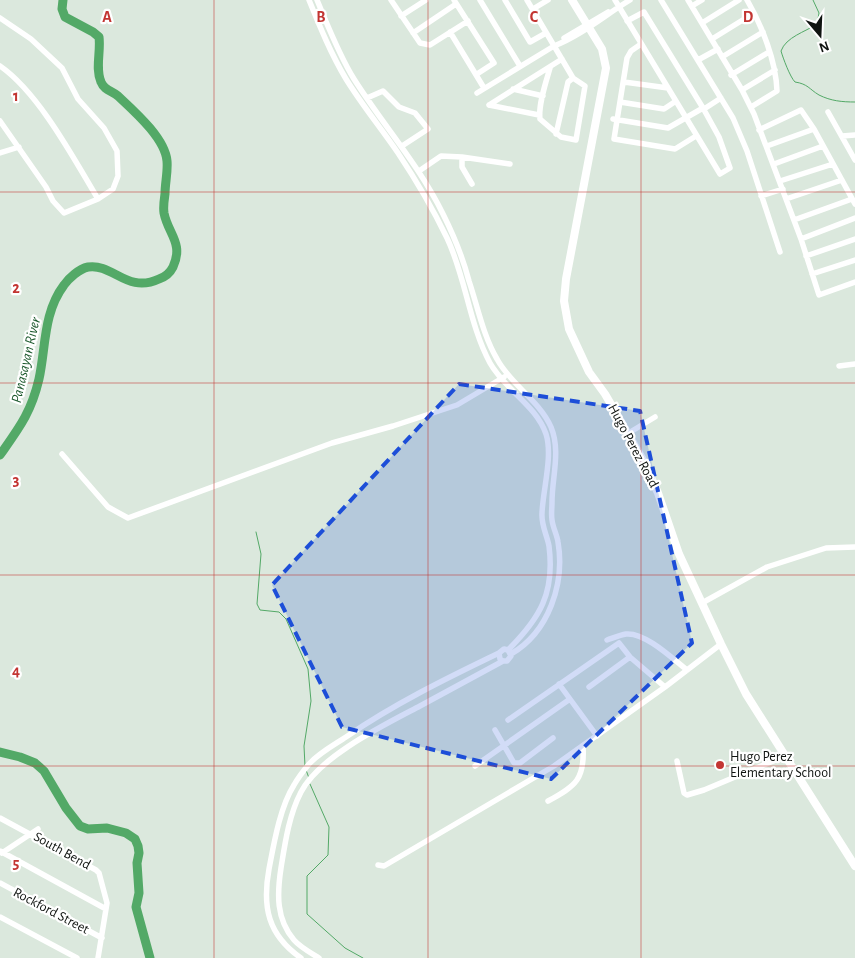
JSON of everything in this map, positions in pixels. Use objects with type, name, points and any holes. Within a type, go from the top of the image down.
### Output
[{"type":"street","points":[[309,0],[327,43],[346,79],[411,174],[447,237],[456,258],[480,342],[492,366],[501,379],[531,409],[550,435],[542,520],[551,567],[547,592],[538,615],[510,652],[509,660],[503,661],[365,736],[314,774],[301,792],[286,834],[278,889],[278,907],[295,941],[319,958]]},
{"type":"street","points":[[317,0],[353,77],[380,118],[402,146],[434,196],[454,236],[490,347],[507,374],[543,414],[556,453],[552,494],[552,520],[558,542],[560,569],[556,596],[549,613],[534,634],[523,645],[510,652]]},
{"type":"street","points":[[391,0],[420,43],[430,45],[468,21]]},
{"type":"street","points":[[402,16],[426,0]]},
{"type":"street","points":[[480,0],[520,66]]},
{"type":"street","points":[[505,0],[530,42],[546,33]]},
{"type":"street","points":[[527,0],[573,78],[585,86],[576,140],[561,137],[540,119],[539,115],[550,68]]},
{"type":"street","points":[[532,9],[548,0]]},
{"type":"street","name":"Hugo Perez Road","points":[[572,0],[602,49],[606,68],[566,279],[564,307],[569,329],[589,372],[605,394],[642,458],[658,493],[679,554],[746,694],[855,866]]},
{"type":"street","points":[[614,0],[720,174],[730,168],[719,137],[704,109],[644,12],[627,21]]},
{"type":"street","points":[[477,93],[630,0]]},
{"type":"street","points":[[661,0],[733,118],[747,151],[780,252]]},
{"type":"street","points":[[688,0],[751,108],[774,164],[819,295],[855,282]]},
{"type":"street","points":[[692,6],[702,0]]},
{"type":"street","points":[[702,23],[739,0]]},
{"type":"street","points":[[747,0],[763,32],[775,70],[778,91],[751,108]]},
{"type":"street","points":[[412,33],[455,2],[494,63],[476,74]]},
{"type":"street","points":[[712,39],[754,13]]},
{"type":"street","points":[[0,18],[31,39],[62,68],[78,99],[104,128],[117,151],[118,176],[113,189],[98,199],[64,213],[53,201],[46,187],[0,121]]},
{"type":"street","points":[[450,32],[484,88]]},
{"type":"street","points":[[722,57],[763,32]]},
{"type":"street","points":[[642,44],[628,54],[624,82],[615,119],[614,139],[675,149],[696,136]]},
{"type":"street","points":[[698,60],[718,49]]},
{"type":"street","points":[[731,75],[769,52]]},
{"type":"street","points":[[539,115],[489,105],[562,60]]},
{"type":"street","points":[[0,66],[30,94],[64,143],[98,199]]},
{"type":"street","points":[[742,90],[775,70]]},
{"type":"street","points":[[556,134],[568,82],[573,78]]},
{"type":"street","points":[[624,82],[668,88]]},
{"type":"street","points":[[513,89],[543,96]]},
{"type":"street","points":[[367,98],[383,91],[399,107],[415,112],[428,129],[402,146]]},
{"type":"street","points":[[615,119],[668,128],[721,98]]},
{"type":"street","points":[[620,102],[664,108],[676,101]]},
{"type":"street","points":[[759,130],[801,110],[814,129],[854,202],[794,220]]},
{"type":"street","points":[[828,112],[855,160]]},
{"type":"street","points":[[767,146],[814,129]]},
{"type":"street","points":[[842,136],[855,135]]},
{"type":"street","points":[[774,164],[822,146]]},
{"type":"street","points":[[0,153],[19,147]]},
{"type":"street","points":[[419,171],[441,156],[510,164]]},
{"type":"street","points":[[462,157],[462,167],[472,184]]},
{"type":"street","points":[[780,181],[833,164]]},
{"type":"street","points":[[786,198],[842,180]]},
{"type":"street","points":[[761,196],[783,189]]},
{"type":"street","points":[[801,239],[855,218]]},
{"type":"street","points":[[806,256],[855,239]]},
{"type":"street","points":[[812,274],[855,260]]},
{"type":"street","points":[[838,366],[855,364]]},
{"type":"street","points":[[62,454],[108,507],[128,518],[332,443],[393,426],[457,404],[507,374]]},
{"type":"street","points":[[627,434],[655,416]]},
{"type":"street","points":[[702,603],[767,567],[826,548],[855,547]]},
{"type":"street","points":[[607,640],[628,634],[647,640],[687,670]]},
{"type":"street","points":[[508,720],[618,643],[630,657],[665,688]]},
{"type":"street","points":[[378,865],[384,866],[536,777],[665,688],[721,644]]},
{"type":"street","points":[[301,958],[289,950],[274,930],[267,912],[266,889],[277,829],[293,786],[309,763],[351,733],[504,649],[510,652]]},
{"type":"street","points":[[499,653],[500,659],[503,661]]},
{"type":"street","points":[[589,687],[630,657]]},
{"type":"street","points":[[559,684],[598,736]]},
{"type":"street","points":[[475,766],[504,748],[570,699]]},
{"type":"street","points":[[495,730],[514,763],[520,763],[553,738]]},
{"type":"street","points":[[548,801],[576,782],[582,775],[583,746]]},
{"type":"street","points":[[677,761],[686,795],[704,790],[785,756]]},
{"type":"street","name":"South Bend","points":[[0,818],[96,870],[101,878],[106,898],[98,958]]},
{"type":"street","points":[[38,829],[1,852],[106,909]]},
{"type":"street","name":"Rockford Street","points":[[0,883],[102,938]]},
{"type":"street","points":[[0,917],[77,958]]},
{"type":"highlighted area","points":[[459,384],[640,411],[692,643],[551,779],[342,727],[272,585]]},
{"type":"waterway","name":"Panasayan River","points":[[0,455],[19,428],[36,391],[46,330],[52,307],[66,282],[81,270],[88,267],[97,267],[129,281],[148,283],[167,274],[173,267],[176,259],[176,245],[164,211],[167,165],[165,152],[155,134],[140,117],[118,96],[102,85],[98,71],[99,37],[65,17],[62,9],[63,0]]},
{"type":"waterway","points":[[813,0],[819,13],[817,24],[791,38],[783,46],[781,51],[787,67],[795,82],[806,85],[819,95],[837,101],[855,102]]},
{"type":"waterway","points":[[256,532],[261,554],[257,604],[260,610],[279,612],[286,619],[308,669],[311,701],[304,746],[305,766]]},
{"type":"waterway","name":"Panasayan River","points":[[0,752],[35,763],[44,771],[66,808],[80,826],[88,829],[107,828],[126,833],[135,839],[139,853],[137,863],[139,893],[136,907],[150,958]]},
{"type":"waterway","points":[[306,770],[309,778]]},
{"type":"waterway","points":[[310,784],[329,827],[328,855],[307,876],[307,914],[345,948],[363,958]]},
{"type":"place","name":"Hugo Perez Elementary School","points":[[720,765]]}]
